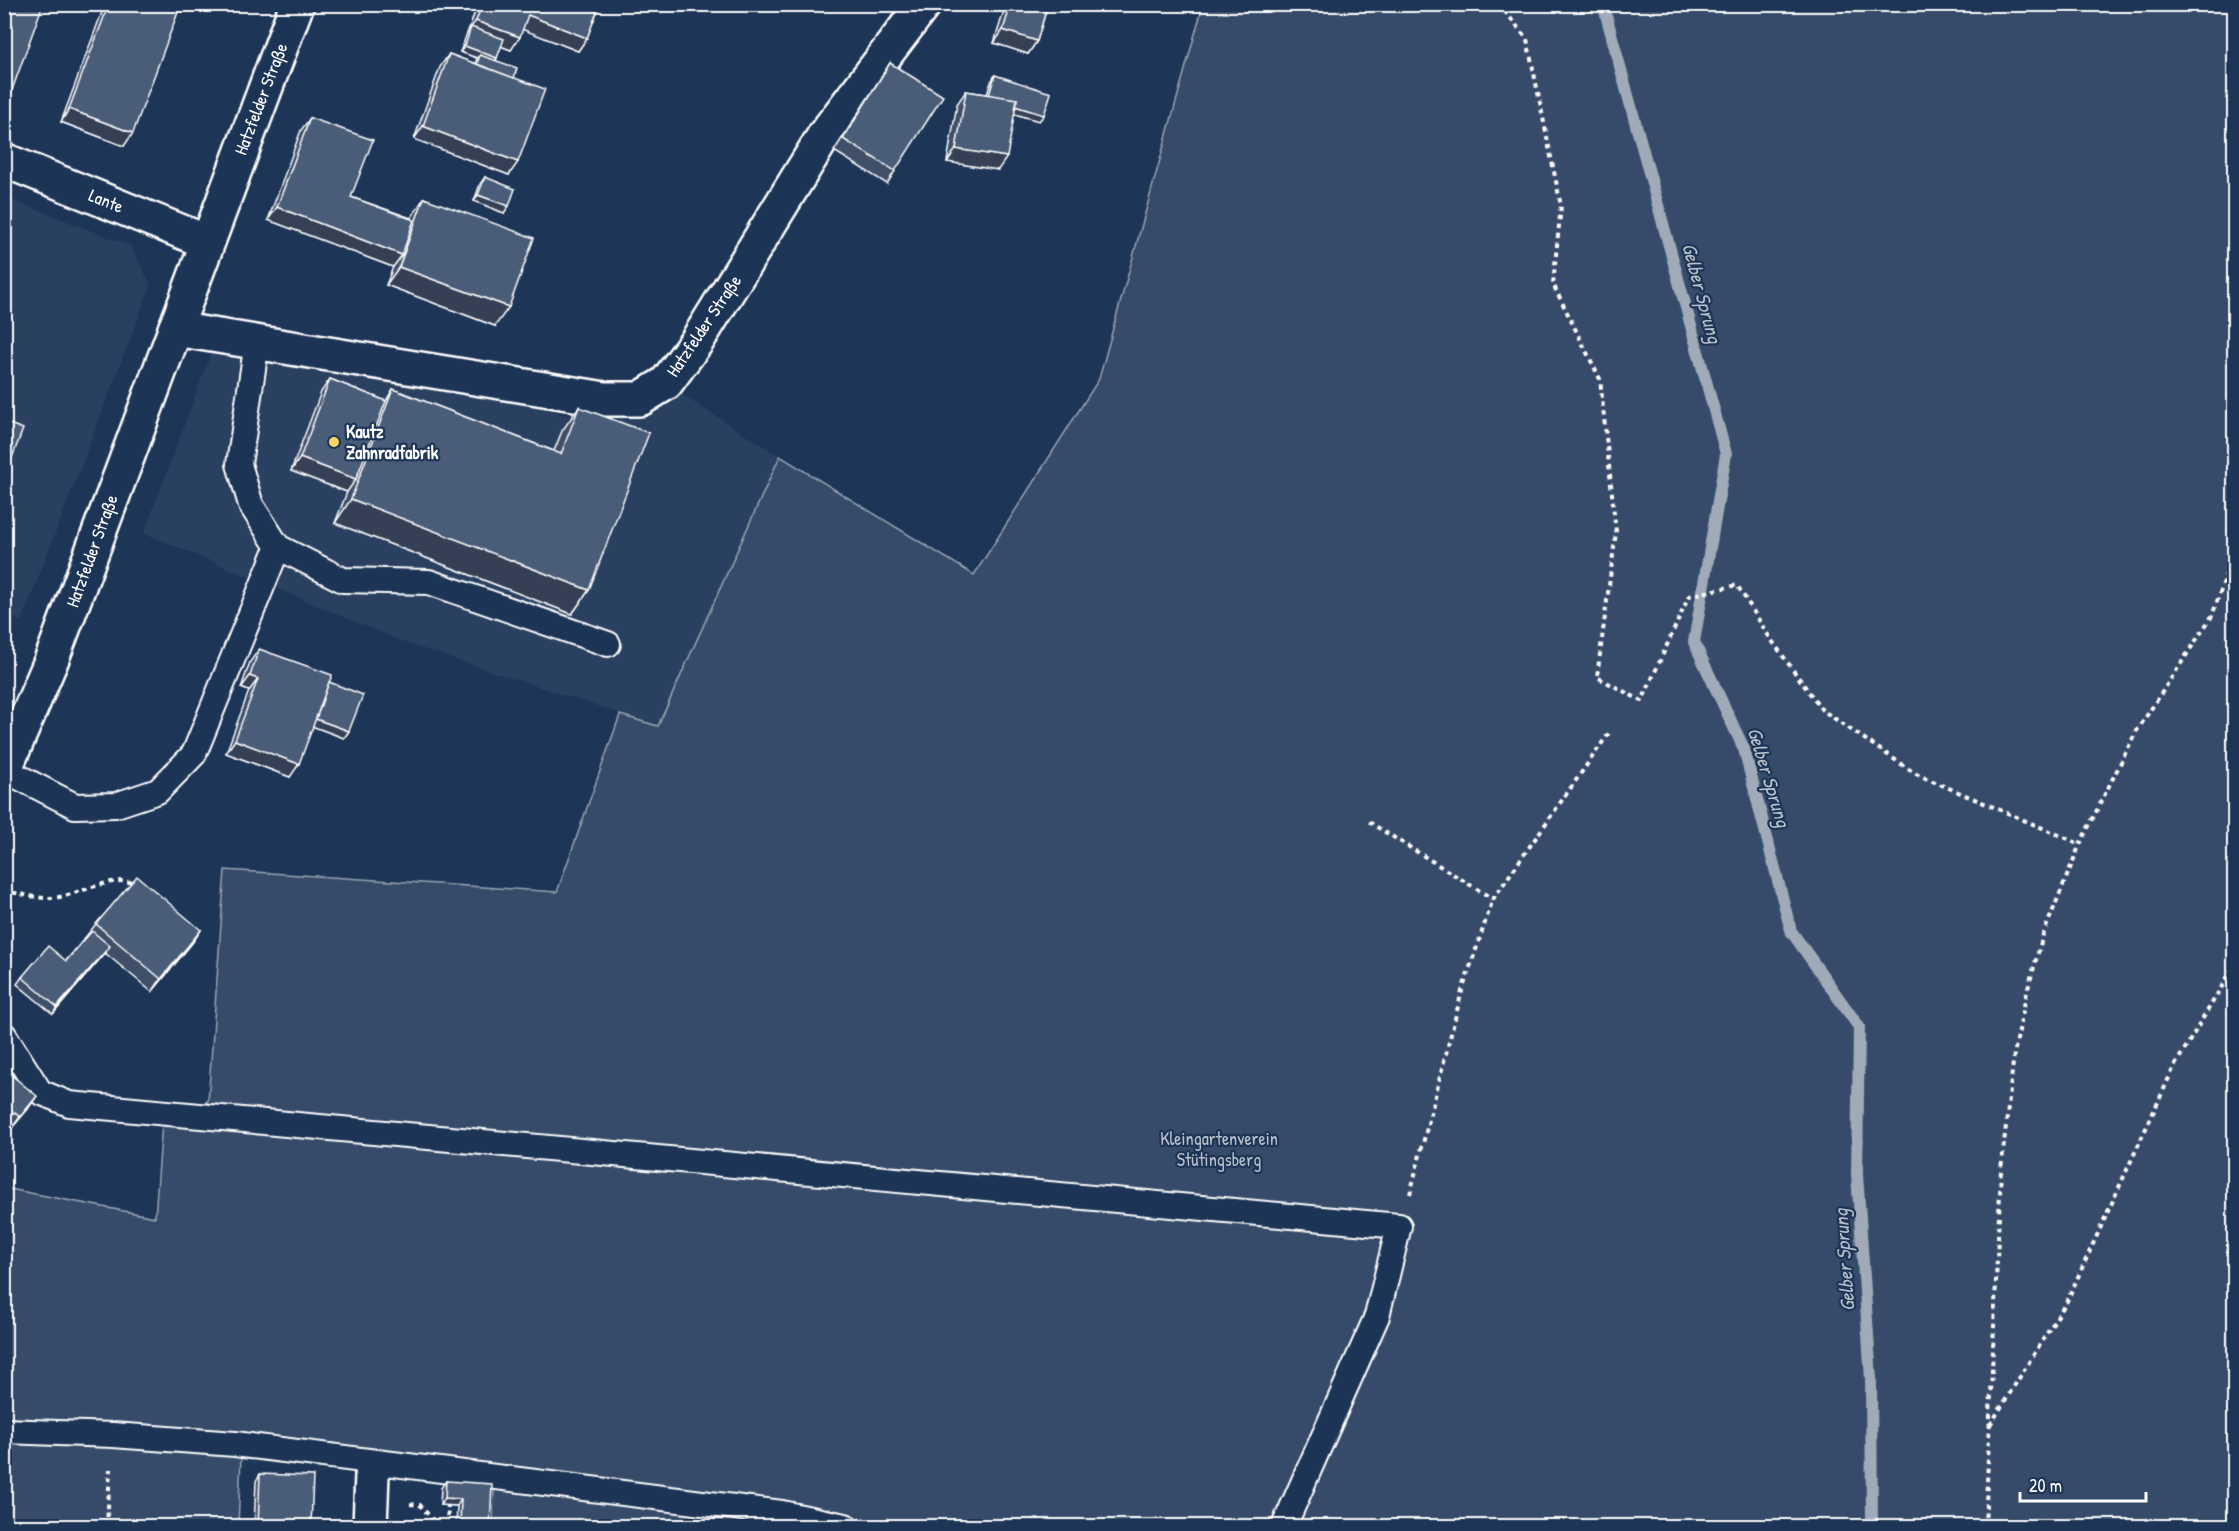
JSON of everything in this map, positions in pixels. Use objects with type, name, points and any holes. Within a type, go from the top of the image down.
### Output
[{"type":"street","name":"Hatzfelder Straße","points":[[5,771],[51,661],[297,4]]},
{"type":"street","name":"Hatzfelder Straße","points":[[175,329],[605,399],[640,399],[666,382],[697,341],[825,134],[924,4]]},
{"type":"street","name":"Lante","points":[[4,160],[207,242]]},
{"type":"street","points":[[370,1527],[372,1474]]},
{"type":"lane","points":[[257,342],[239,464],[251,505],[278,548],[343,580],[429,582],[608,644]]},
{"type":"lane","points":[[5,771],[75,806],[116,805],[158,791],[194,754],[278,548]]},
{"type":"lane","points":[[4,1035],[40,1092],[69,1104],[1399,1226],[1377,1316],[1284,1527]]},
{"type":"lane","points":[[4,1431],[112,1435],[235,1444],[782,1513],[845,1527]]},
{"type":"path","points":[[1499,4],[1527,39],[1561,206],[1553,284],[1600,379],[1616,532],[1597,677],[1642,701],[1689,596],[1737,585],[1770,638],[1822,710],[1916,774],[2080,844]]},
{"type":"path","points":[[1984,1527],[2001,1170],[2014,1054],[2027,992],[2043,935],[2080,844],[2136,732],[2212,616],[2235,552]]},
{"type":"path","points":[[1399,1226],[1415,1180],[1462,991],[1493,899],[1609,733]]},
{"type":"path","points":[[1369,822],[1493,899]]},
{"type":"path","points":[[4,891],[52,898],[93,885],[130,881],[138,885]]},
{"type":"path","points":[[1989,1425],[2067,1301],[2174,1067],[2235,966]]},
{"type":"path","points":[[107,1527],[112,1435]]},
{"type":"path","points":[[447,1527],[448,1505]]},
{"type":"shaded area","points":[[5,197],[131,246],[151,285],[21,622],[5,614]]},
{"type":"shaded area","points":[[213,348],[452,385],[563,414],[606,420],[637,416],[659,410],[679,393],[780,456],[658,726],[408,644],[144,533]]},
{"type":"green space","name":"Kleingartenverein Stütingsberg","points":[[1203,5],[2234,5],[2234,1526],[493,1526],[494,1486],[241,1457],[238,1526],[5,1526],[4,1188],[155,1217],[162,1123],[208,1101],[225,870],[557,892],[620,715],[658,726],[780,456],[974,575],[1099,379]]},
{"type":"building","points":[[4,4],[43,4],[11,93],[4,90]]},
{"type":"building","points":[[109,4],[181,4],[133,133],[69,109]]},
{"type":"building","points":[[482,4],[600,4],[587,38],[528,15],[520,37],[476,21]]},
{"type":"building","points":[[1011,4],[1048,4],[1037,41],[1003,30]]},
{"type":"building","points":[[471,27],[504,39],[497,58],[465,46]]},
{"type":"building","points":[[449,54],[545,89],[518,162],[423,126]]},
{"type":"building","points":[[480,55],[517,68],[514,78],[477,64]]},
{"type":"building","points":[[890,63],[943,96],[895,171],[843,139]]},
{"type":"building","points":[[995,75],[1051,93],[1044,115],[1015,106],[1017,99],[989,95]]},
{"type":"building","points":[[966,91],[1017,99],[1007,157],[956,149]]},
{"type":"building","points":[[310,118],[373,140],[351,197],[414,220],[402,255],[277,207]]},
{"type":"building","points":[[485,177],[515,189],[509,206],[478,195]]},
{"type":"building","points":[[424,198],[534,238],[509,307],[399,267]]},
{"type":"building","name":"Kautz Zahnradfabrik","points":[[330,379],[386,401],[356,479],[300,458]]},
{"type":"building","points":[[393,389],[561,454],[579,407],[649,433],[589,590],[351,499]]},
{"type":"building","points":[[4,422],[23,429],[4,479]]},
{"type":"building","points":[[259,649],[332,675],[299,764],[235,740],[258,679],[250,676]]},
{"type":"building","points":[[329,682],[363,695],[349,731],[316,719]]},
{"type":"building","points":[[137,876],[201,930],[161,979],[96,924]]},
{"type":"building","points":[[92,931],[110,946],[57,1007],[22,977],[48,946],[66,961]]},
{"type":"building","points":[[4,1069],[37,1096],[20,1117],[14,1112],[4,1123]]},
{"type":"building","points":[[260,1474],[313,1476],[311,1527],[258,1527]]},
{"type":"building","points":[[446,1481],[492,1484],[490,1527],[460,1527],[461,1499],[445,1498]]},
{"type":"waterway","name":"Gelber Sprung","points":[[1603,4],[1726,454],[1694,642],[1744,749],[1791,931],[1859,1027],[1857,1174],[1871,1379],[1872,1522],[1870,1526]]},
{"type":"place","name":"Kautz Zahnradfabrik","points":[[334,442]]}]
